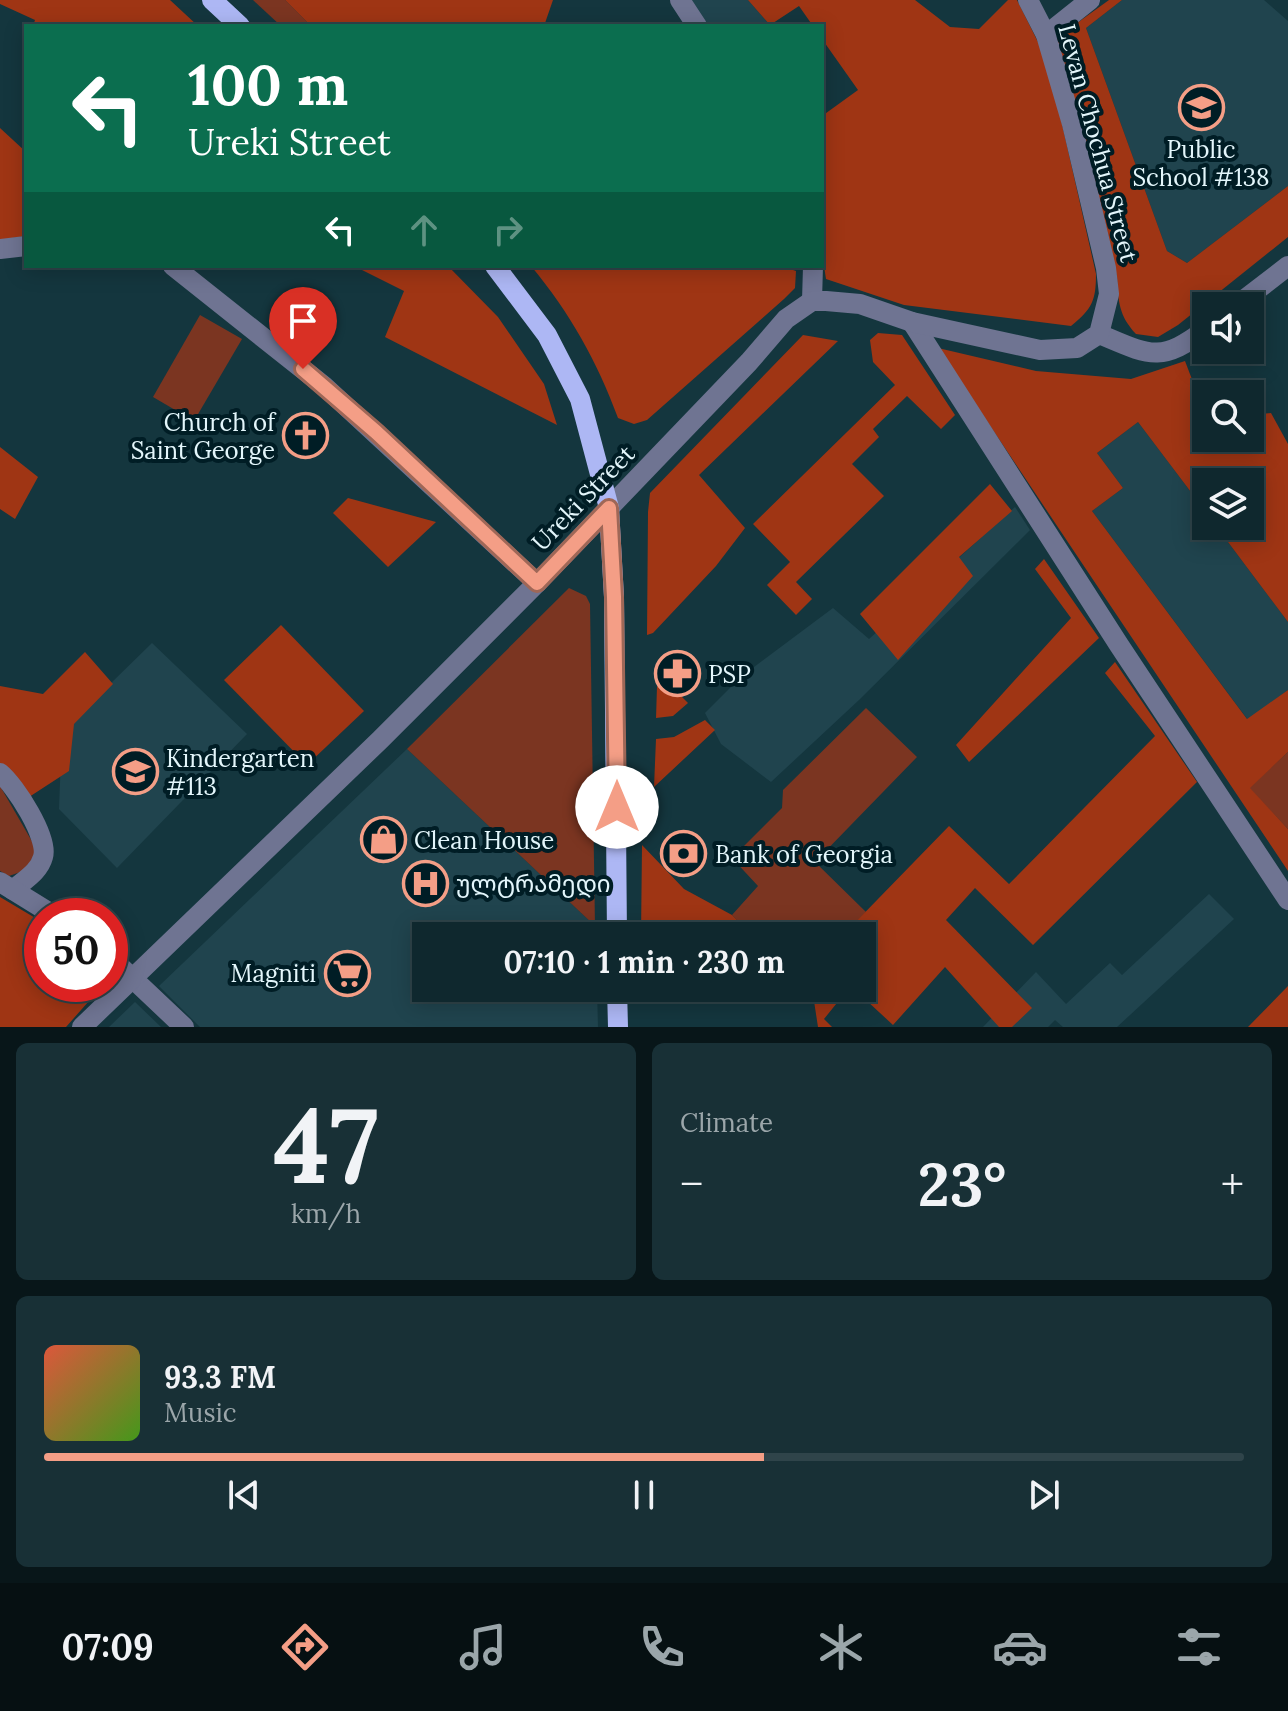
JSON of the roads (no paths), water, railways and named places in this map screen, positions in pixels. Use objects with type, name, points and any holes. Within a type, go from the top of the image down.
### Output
[{"type":"main road","points":[[212,0],[238,24]]},
{"type":"main road","points":[[497,268],[547,335],[580,399],[609,508],[614,597],[617,922]]},
{"type":"main road","points":[[617,1002],[618,1027]]},
{"type":"street","points":[[680,0],[696,24]]},
{"type":"street","name":"Levan Chochua Street","points":[[1028,0],[1046,35],[1072,124],[1106,268],[1109,294],[1099,334]]},
{"type":"street","points":[[1046,35],[1090,0]]},
{"type":"street","points":[[0,249],[24,246]]},
{"type":"street","points":[[1254,292],[1288,266]]},
{"type":"street","points":[[176,268],[324,386],[537,583]]},
{"type":"street","points":[[813,268],[812,301],[860,304],[912,322],[1040,350],[1077,348],[1099,334],[1143,353],[1160,354],[1192,339]]},
{"type":"street","name":"Ureki Street","points":[[82,1027],[537,583],[786,319],[812,301]]},
{"type":"street","points":[[912,322],[1119,645],[1288,900]]},
{"type":"street","points":[[0,773],[18,791],[44,845],[44,856],[37,870],[6,886]]},
{"type":"street","points":[[6,886],[26,898]]},
{"type":"street","points":[[128,972],[184,1027]]},
{"type":"place","name":"Public School #138","points":[[1201,107]]},
{"type":"place","name":"Church of Saint George","points":[[306,436]]},
{"type":"place","name":"PSP","points":[[677,674]]},
{"type":"place","name":"Kindergarten #113","points":[[135,772]]},
{"type":"place","name":"Clean House","points":[[383,840]]},
{"type":"place","name":"Bank of Georgia","points":[[684,854]]},
{"type":"place","name":"ულტრამედი","points":[[425,883]]},
{"type":"place","name":"Magniti","points":[[347,973]]}]
